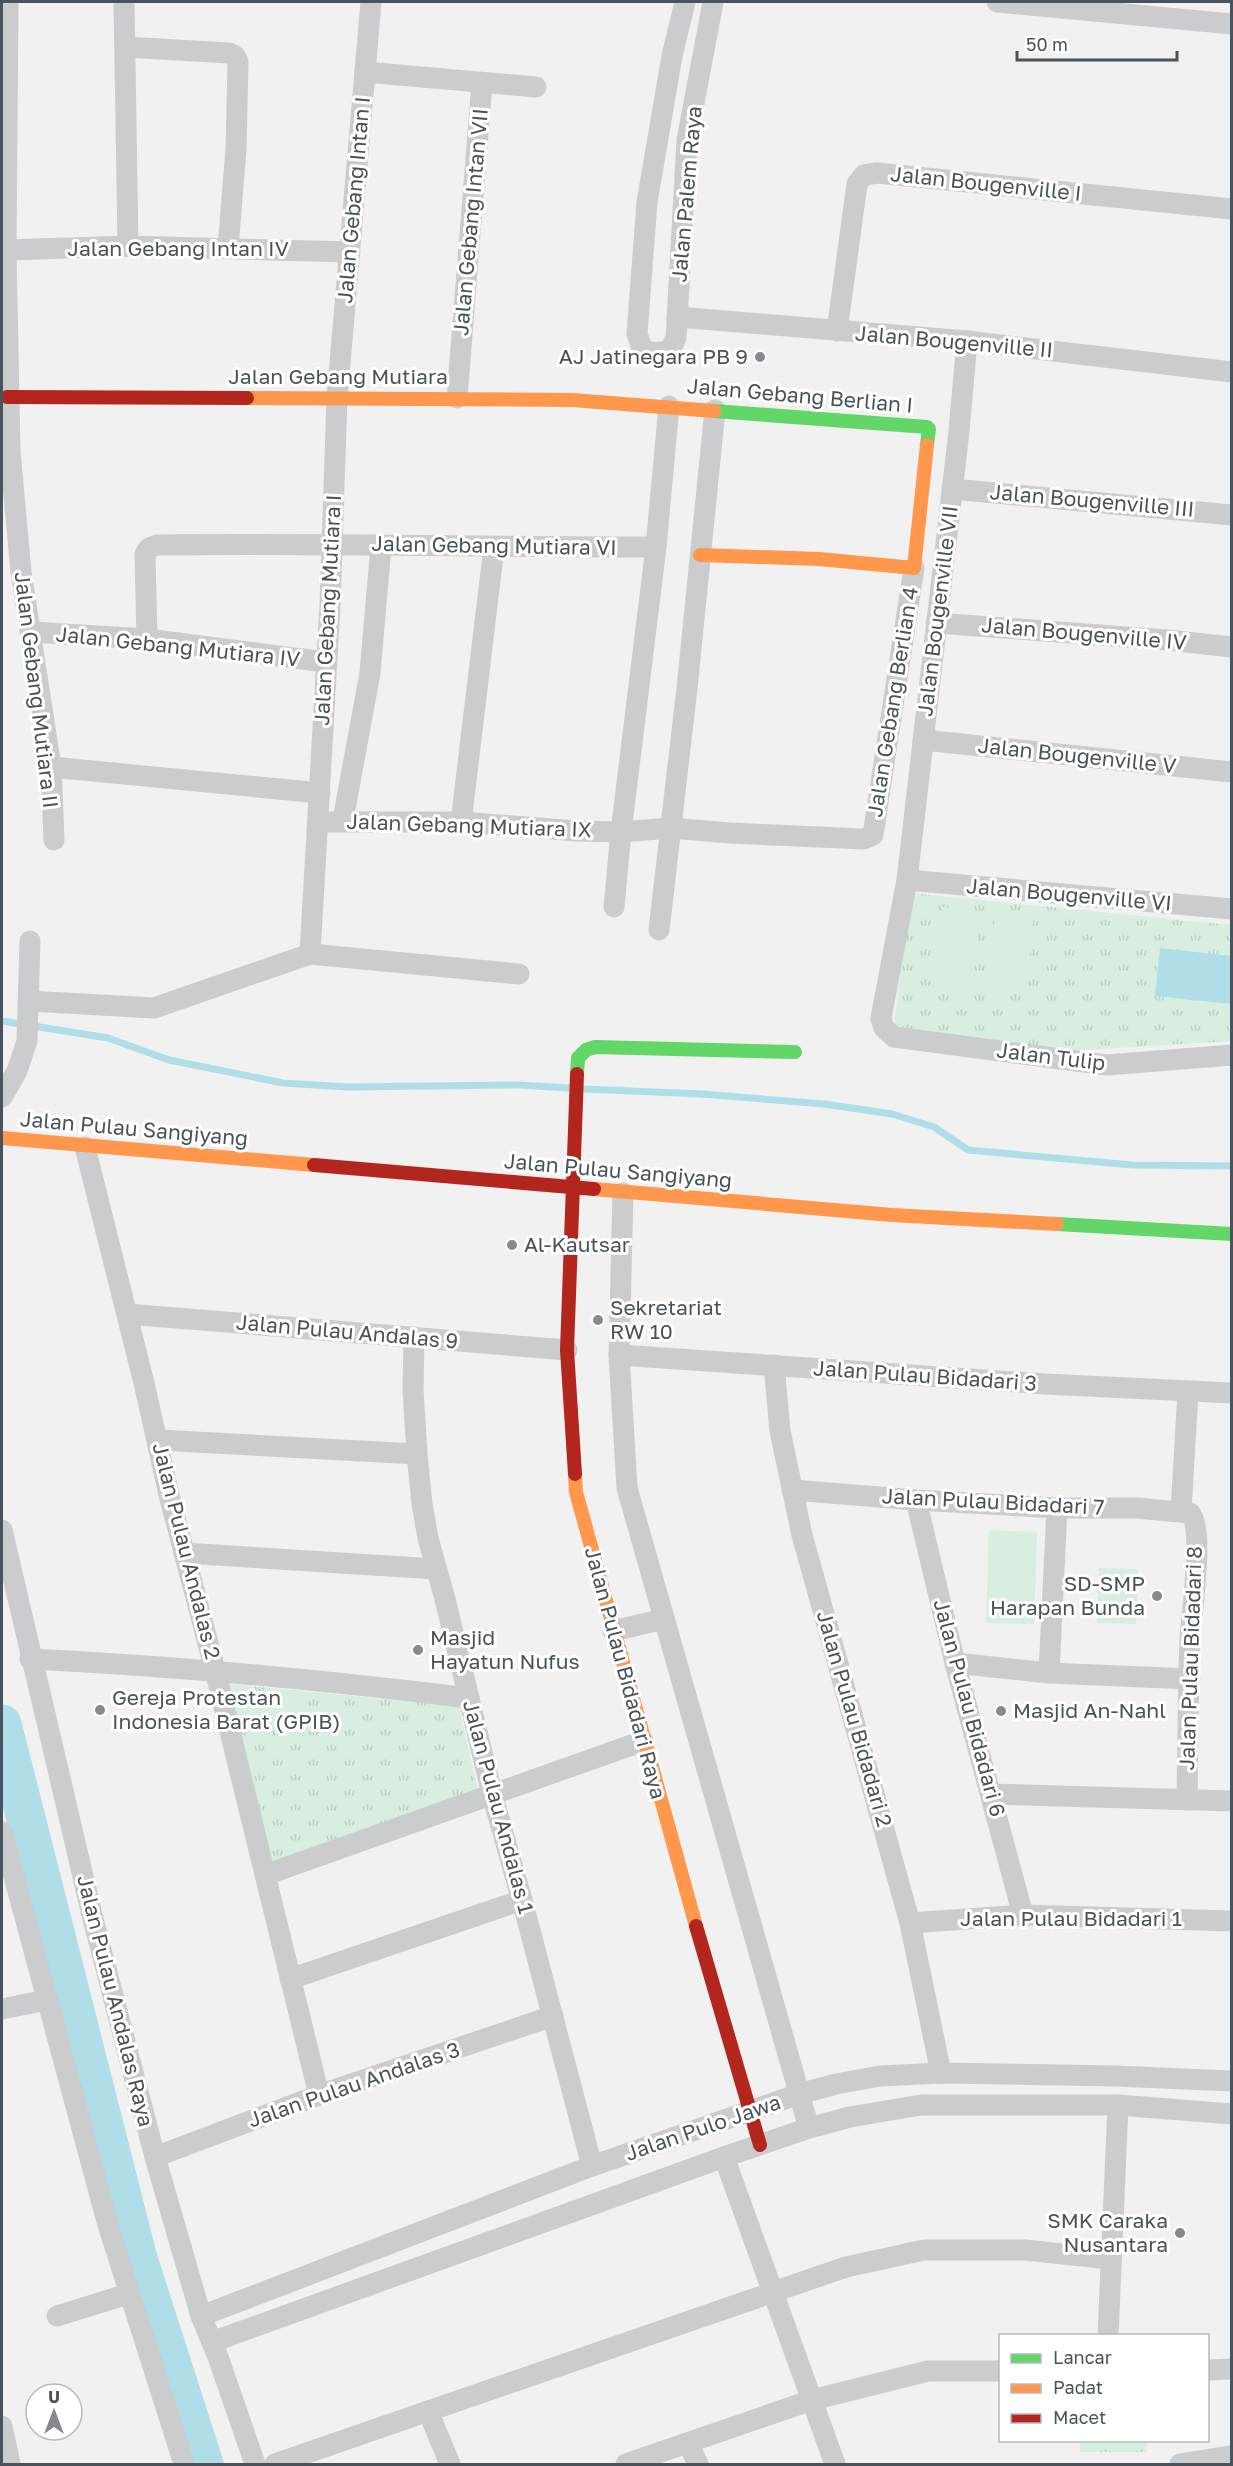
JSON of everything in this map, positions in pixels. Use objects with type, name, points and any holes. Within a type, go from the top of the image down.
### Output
[{"type":"street","name":"Jalan Gebang Mutiara II","points":[[8,2],[7,397],[13,504],[21,572],[51,767],[54,840]]},
{"type":"street","points":[[124,2],[128,246]]},
{"type":"street","name":"Jalan Gebang Intan I","points":[[337,398],[371,2]]},
{"type":"street","name":"Jalan Palem Raya","points":[[685,2],[672,56],[647,202],[637,334],[643,351],[657,353],[670,350],[676,338],[687,140],[713,2]]},
{"type":"street","points":[[997,2],[1232,24]]},
{"type":"street","points":[[125,47],[229,53],[235,56],[238,62],[236,149],[228,248]]},
{"type":"street","points":[[365,72],[536,87]]},
{"type":"street","name":"Jalan Gebang Intan VII","points":[[457,398],[482,82]]},
{"type":"street","name":"Jalan Bougenville I","points":[[837,332],[857,184],[864,175],[877,173],[1232,209]]},
{"type":"street","name":"Jalan Gebang Intan IV","points":[[6,250],[128,246],[350,252]]},
{"type":"street","name":"Jalan Bougenville II","points":[[677,316],[837,332],[967,341],[1232,372]]},
{"type":"street","name":"Jalan Bougenville VII","points":[[881,1018],[907,880],[960,431],[967,341]]},
{"type":"street","name":"Jalan Gebang Mutiara","points":[[7,397],[457,398],[572,400],[669,406]]},
{"type":"street","name":"Jalan Gebang Mutiara I","points":[[310,954],[320,793],[337,398]]},
{"type":"street","points":[[614,907],[656,547],[669,406]]},
{"type":"street","name":"Jalan Gebang Berlian I","points":[[669,406],[927,427],[930,432],[914,567]]},
{"type":"street","points":[[659,930],[715,410]]},
{"type":"street","name":"Jalan Bougenville III","points":[[952,489],[1232,515]]},
{"type":"street","name":"Jalan Gebang Mutiara VI","points":[[147,639],[144,563],[149,548],[157,545],[332,543],[381,546],[656,547]]},
{"type":"street","points":[[343,820],[370,673],[381,546]]},
{"type":"street","points":[[461,822],[494,547]]},
{"type":"street","points":[[700,555],[819,559],[914,567]]},
{"type":"street","name":"Jalan Gebang Berlian 4","points":[[621,832],[671,828],[864,839],[873,835],[914,567]]},
{"type":"street","name":"Jalan Bougenville IV","points":[[936,623],[1232,647]]},
{"type":"street","name":"Jalan Gebang Mutiara IV","points":[[32,633],[147,639],[325,662]]},
{"type":"street","name":"Jalan Bougenville V","points":[[923,740],[1232,772]]},
{"type":"street","points":[[51,767],[320,793]]},
{"type":"street","name":"Jalan Gebang Mutiara IX","points":[[318,822],[343,820],[461,822],[621,832]]},
{"type":"street","name":"Jalan Bougenville VI","points":[[907,880],[1232,909]]},
{"type":"street","points":[[2,1097],[17,1071],[27,1041],[30,941]]},
{"type":"street","points":[[29,1003],[154,1008],[310,954],[519,974]]},
{"type":"street","name":"Jalan Tulip","points":[[881,1018],[884,1028],[894,1037],[1107,1065],[1232,1055]]},
{"type":"street","name":"Jalan Pulau Bidadari Raya","points":[[760,2145],[748,2113],[643,1741],[576,1492],[567,1350],[578,1058],[586,1050],[595,1047],[795,1052]]},
{"type":"street","name":"Jalan Pulau Sangiyang","points":[[2,1138],[892,1215],[1232,1234]]},
{"type":"street","name":"Jalan Pulau Andalas 2","points":[[86,1147],[319,2095]]},
{"type":"street","points":[[623,1193],[619,1355],[627,1488],[809,2128]]},
{"type":"street","name":"Jalan Pulau Andalas 9","points":[[127,1314],[567,1350]]},
{"type":"street","name":"Jalan Pulau Andalas 1","points":[[414,1337],[413,1390],[422,1504],[492,1794],[592,2166]]},
{"type":"street","name":"Jalan Pulau Bidadari 3","points":[[619,1355],[1034,1384],[1232,1393]]},
{"type":"street","name":"Jalan Pulau Bidadari 2","points":[[774,1365],[780,1431],[808,1558],[910,1923],[941,2073]]},
{"type":"street","name":"Jalan Pulau Bidadari 8","points":[[1186,1800],[1190,1639],[1196,1590],[1195,1526],[1187,1513],[1188,1392]]},
{"type":"street","points":[[158,1440],[417,1454]]},
{"type":"street","name":"Jalan Pulau Bidadari 7","points":[[792,1490],[916,1500],[1057,1508],[1137,1508],[1187,1513]]},
{"type":"street","name":"Jalan Pulau Bidadari 6","points":[[916,1500],[955,1664],[1023,1915]]},
{"type":"street","points":[[1049,1673],[1057,1508]]},
{"type":"street","name":"Jalan Pulau Andalas Raya","points":[[2,1530],[30,1659],[92,1915],[155,2157],[201,2316],[255,2464]]},
{"type":"street","points":[[184,1553],[436,1569]]},
{"type":"street","points":[[614,1631],[664,1619]]},
{"type":"street","points":[[30,1659],[215,1670],[330,1680],[469,1698]]},
{"type":"street","points":[[955,1664],[1049,1673],[1190,1679]]},
{"type":"street","points":[[265,1875],[643,1741]]},
{"type":"street","points":[[992,1794],[1232,1801]]},
{"type":"street","points":[[2,1832],[108,2225],[182,2464]]},
{"type":"street","points":[[290,1979],[522,1900]]},
{"type":"street","name":"Jalan Pulau Bidadari 1","points":[[910,1923],[1023,1915],[1232,1921]]},
{"type":"street","points":[[2,2009],[47,2000]]},
{"type":"street","name":"Jalan Pulau Andalas 3","points":[[155,2157],[319,2095],[553,2016]]},
{"type":"street","name":"Jalan Pulo Jawa","points":[[201,2316],[592,2166],[799,2094],[880,2076],[941,2073],[1232,2081]]},
{"type":"street","name":"Jalan Pulo Jawa","points":[[212,2342],[724,2157],[809,2128],[885,2110],[921,2105],[1118,2105],[1232,2114]]},
{"type":"street","points":[[1108,2334],[1118,2105]]},
{"type":"street","points":[[724,2157],[835,2464]]},
{"type":"street","points":[[275,2464],[846,2267],[924,2250],[1025,2250],[1110,2259]]},
{"type":"street","points":[[57,2316],[128,2294]]},
{"type":"street","points":[[1209,2370],[1232,2369]]},
{"type":"street","points":[[626,2464],[812,2400],[928,2371],[999,2371]]},
{"type":"street","points":[[428,2411],[450,2464]]},
{"type":"street","points":[[2,2426],[10,2464]]},
{"type":"street","points":[[688,2443],[698,2464]]},
{"type":"street","points":[[1180,2464],[1232,2456]]},
{"type":"green space","points":[[911,893],[1231,925],[1231,1041],[1052,1052],[892,1039]]},
{"type":"green space","points":[[942,907],[980,912],[971,989],[933,985]]},
{"type":"green space","points":[[995,912],[1034,915],[1026,993],[987,989]]},
{"type":"green space","points":[[989,1530],[1037,1532],[1034,1624],[986,1623]]},
{"type":"green space","points":[[1099,1568],[1138,1569],[1136,1624],[1097,1623]]},
{"type":"green space","points":[[227,1684],[459,1706],[478,1791],[271,1865]]},
{"type":"green space","points":[[1080,2442],[1147,2442],[1146,2452],[1080,2452]]},
{"type":"water","points":[[1160,948],[1231,956],[1231,1004],[1155,996]]},
{"type":"waterway","points":[[2,1021],[108,1038],[169,1060],[283,1083],[348,1087],[518,1085],[570,1088]]},
{"type":"waterway","points":[[584,1089],[702,1094],[824,1104],[892,1114],[934,1127],[968,1150],[1132,1165],[1232,1166]]},
{"type":"waterway","points":[[2,1724],[138,2259],[204,2464]]},
{"type":"traffic: fast","points":[[714,411],[927,427],[929,429],[927,445]]},
{"type":"traffic: fast","points":[[577,1074],[578,1058],[586,1050],[595,1047],[795,1052]]},
{"type":"traffic: fast","points":[[1057,1224],[1232,1234]]},
{"type":"traffic: slow","points":[[247,398],[572,400],[714,411]]},
{"type":"traffic: slow","points":[[700,555],[819,559],[914,568],[927,445]]},
{"type":"traffic: slow","points":[[2,1138],[314,1165]]},
{"type":"traffic: slow","points":[[594,1189],[892,1215],[1057,1224]]},
{"type":"traffic: slow","points":[[575,1474],[576,1492],[696,1926]]},
{"type":"traffic: jam","points":[[7,397],[247,398]]},
{"type":"traffic: jam","points":[[575,1474],[567,1350],[577,1074]]},
{"type":"traffic: jam","points":[[314,1165],[594,1189]]},
{"type":"traffic: jam","points":[[696,1926],[760,2145]]},
{"type":"place","name":"AJ Jatinegara PB 9","points":[[760,357]]},
{"type":"place","name":"Al-Kautsar","points":[[512,1245]]},
{"type":"place","name":"Sekretariat RW 10","points":[[598,1320]]},
{"type":"place","name":"SD-SMP Harapan Bunda","points":[[1157,1596]]},
{"type":"place","name":"Masjid Hayatun Nufus","points":[[418,1650]]},
{"type":"place","name":"Gereja Protestan Indonesia Barat (GPIB)","points":[[100,1710]]},
{"type":"place","name":"Masjid An-Nahl","points":[[1001,1711]]},
{"type":"place","name":"SMK Caraka Nusantara","points":[[1180,2233]]}]
